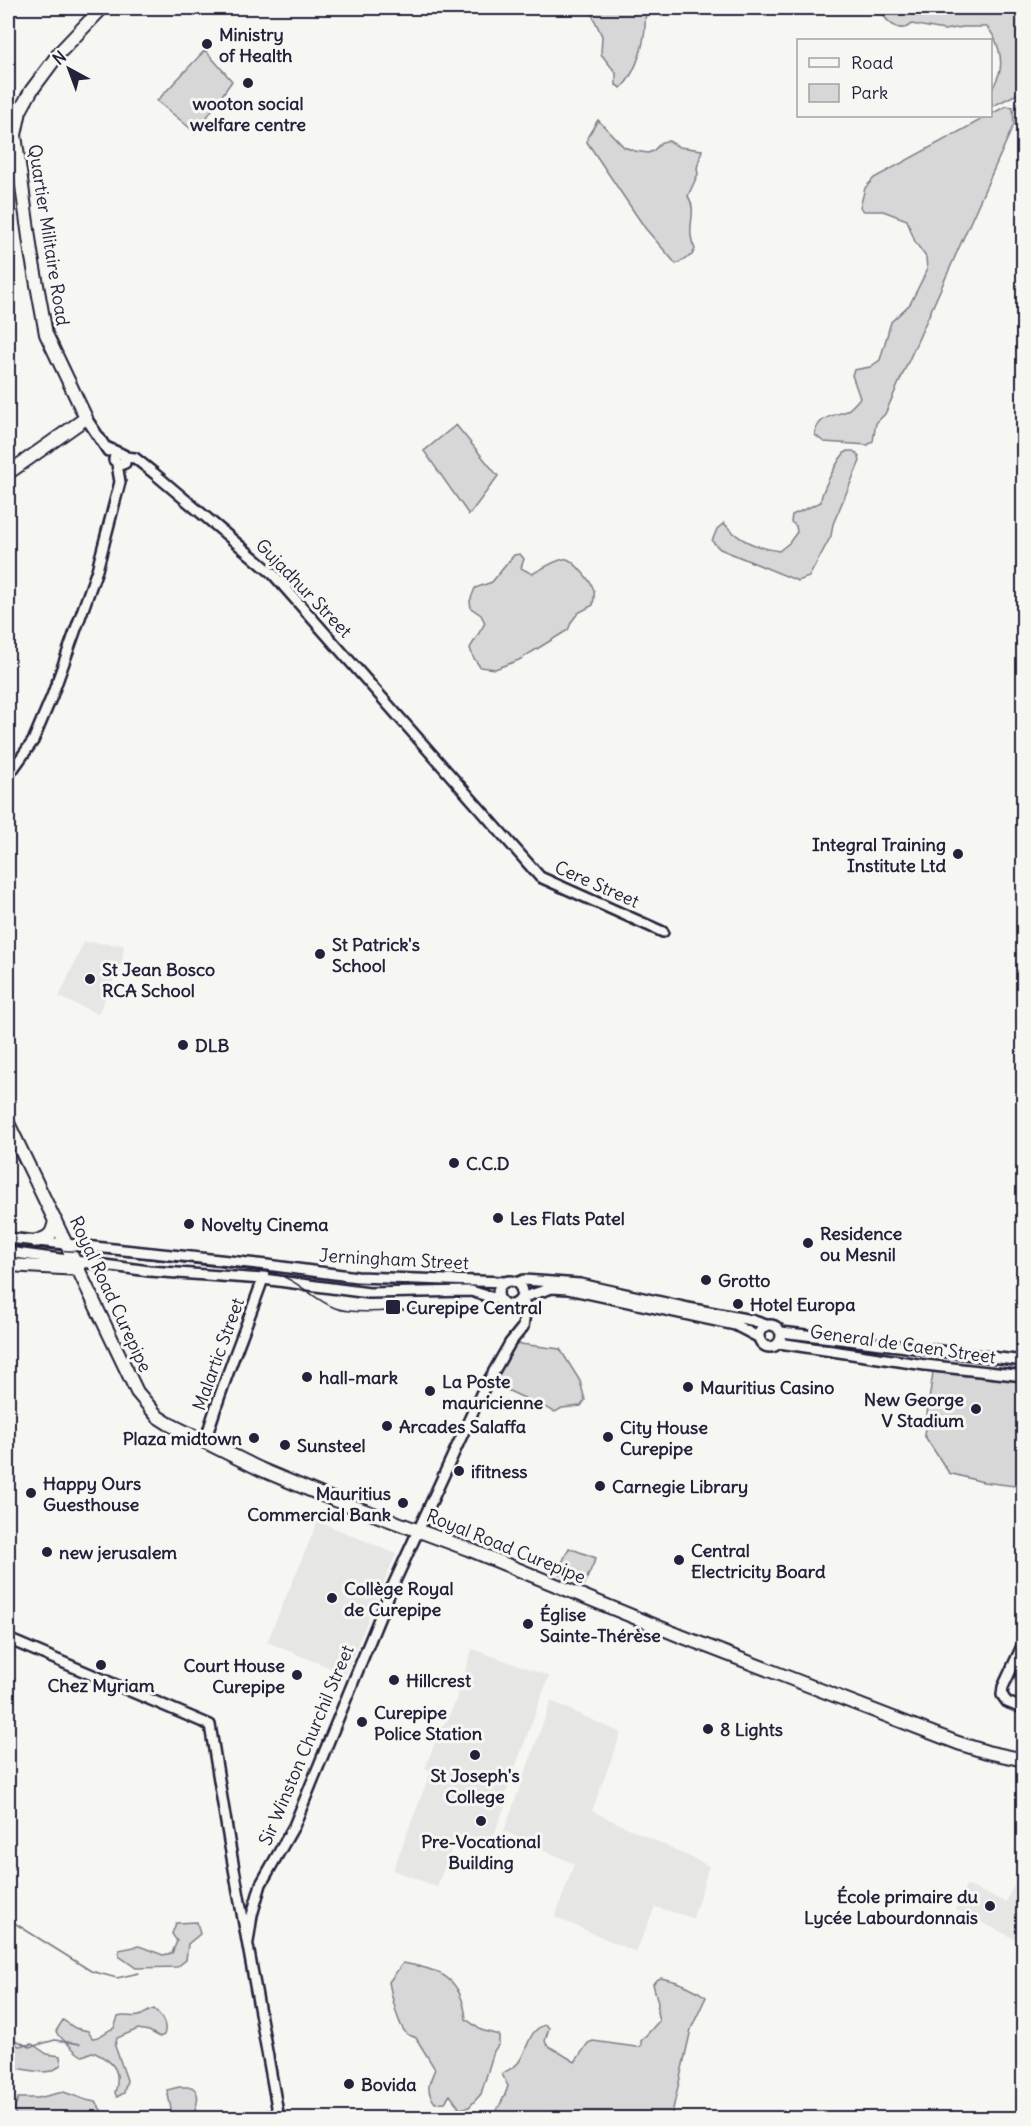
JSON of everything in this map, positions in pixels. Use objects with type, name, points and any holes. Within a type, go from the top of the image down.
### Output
[{"type":"main road","name":"Quartier Militaire Road","points":[[86,418],[46,334],[31,252],[15,135],[20,111],[31,91],[60,52],[102,8]]},
{"type":"main road","points":[[8,473],[86,418]]},
{"type":"main road","name":"Royal Road Curepipe","points":[[8,1123],[92,1300],[144,1402],[158,1417],[205,1442],[322,1495],[482,1554],[678,1635],[987,1752],[1023,1760]]},
{"type":"main road","points":[[36,1241],[45,1239],[52,1233],[55,1220]]},
{"type":"main road","points":[[8,1265],[77,1265]]},
{"type":"street","name":"Quartier Militaire Road","points":[[86,418],[106,447],[119,459]]},
{"type":"street","name":"Gujadhur Street","points":[[119,459],[135,458],[273,574],[415,738],[453,777]]},
{"type":"street","points":[[8,776],[33,741],[89,595],[120,482],[119,459]]},
{"type":"street","name":"Cere Street","points":[[453,777],[540,877],[663,932]]},
{"type":"street","name":"Jerningham Street","points":[[8,1238],[267,1265],[357,1277],[506,1282]]},
{"type":"street","name":"Jerningham Street","points":[[8,1252],[77,1265],[263,1279],[369,1293],[471,1291],[500,1300]]},
{"type":"street","name":"Malartic Street","points":[[205,1442],[214,1409],[227,1379],[267,1265]]},
{"type":"street","points":[[512,1306],[521,1298],[552,1288],[568,1288],[735,1326],[758,1337],[766,1347],[773,1347],[780,1337],[776,1326],[766,1326],[752,1320],[580,1284],[524,1280],[517,1283]]},
{"type":"street","points":[[506,1282],[517,1283],[522,1290],[521,1298],[526,1307],[524,1317],[520,1308],[505,1305],[500,1300],[498,1290],[506,1282]]},
{"type":"street","name":"Sir Winston Churchil Street","points":[[248,1942],[261,1884],[294,1826],[351,1682],[481,1394],[510,1342],[523,1327],[524,1317]]},
{"type":"street","points":[[758,1337],[759,1332],[766,1326]]},
{"type":"street","name":"General de Caen Street","points":[[780,1337],[1023,1361]]},
{"type":"street","name":"General de Caen Street","points":[[780,1337],[926,1365],[1023,1376]]},
{"type":"street","points":[[8,1640],[210,1725],[279,2118]]},
{"type":"street","points":[[1023,1642],[1002,1695],[1008,1702],[1023,1709]]},
{"type":"street","points":[[239,1893],[250,1899],[257,1898]]},
{"type":"shaded area","name":"St Jean Bosco RCA School","points":[[84,942],[124,945],[122,962],[98,1014],[59,997]]},
{"type":"shaded area","name":"Collège Royal de Curepipe","points":[[318,1521],[396,1554],[345,1674],[267,1642]]},
{"type":"shaded area","name":"St Joseph's College","points":[[472,1649],[549,1676],[503,1801],[505,1806],[489,1848],[456,1836],[437,1887],[393,1870],[431,1771],[425,1768],[441,1727],[447,1720],[456,1700]]},
{"type":"shaded area","points":[[551,1701],[621,1733],[592,1811],[709,1866],[693,1918],[655,1907],[636,1952],[555,1917],[574,1864],[504,1831]]},
{"type":"shaded area","name":"École primaire du Lycée Labourdonnais","points":[[1023,1865],[1023,1943],[955,1909],[966,1885],[1006,1902]]},
{"type":"green space","points":[[589,8],[647,8],[645,33],[639,57],[633,71],[621,88],[616,85],[616,73],[601,54],[602,36]]},
{"type":"green space","points":[[878,8],[1023,8],[1023,91],[993,106],[992,91],[1001,62],[997,43],[987,27],[944,30],[912,24],[902,28],[888,21]]},
{"type":"green space","points":[[205,50],[232,81],[196,133],[157,101]]},
{"type":"green space","points":[[1006,106],[1013,107],[1014,124],[885,414],[876,423],[873,441],[868,445],[824,442],[815,435],[818,425],[825,419],[848,410],[860,398],[852,375],[854,370],[870,367],[880,360],[891,322],[910,304],[927,270],[926,257],[915,242],[907,220],[883,211],[864,211],[860,207],[865,188],[874,178],[986,117],[992,117],[992,114]]},
{"type":"green space","points":[[598,120],[624,147],[635,151],[648,153],[662,142],[669,141],[679,147],[702,150],[697,168],[698,174],[688,196],[692,208],[691,234],[695,249],[692,255],[676,264],[645,228],[587,142]]},
{"type":"green space","points":[[456,425],[498,476],[469,515],[424,451]]},
{"type":"green space","points":[[847,451],[853,451],[858,455],[860,461],[833,524],[831,536],[809,577],[798,581],[720,549],[712,541],[717,529],[724,523],[735,535],[749,543],[779,551],[797,532],[796,526],[791,522],[792,515],[821,502],[831,475]]},
{"type":"green space","points":[[520,554],[524,559],[521,568],[532,574],[560,560],[570,561],[593,587],[593,605],[578,613],[568,630],[519,660],[495,669],[480,667],[470,648],[485,623],[481,615],[471,608],[470,601],[475,588],[492,582],[514,555]]},
{"type":"green space","points":[[512,1343],[560,1349],[580,1381],[585,1400],[581,1406],[562,1408],[555,1412],[498,1386],[496,1375]]},
{"type":"green space","name":"New George V Stadium","points":[[933,1372],[1023,1382],[1023,1487],[983,1482],[949,1473],[924,1435]]},
{"type":"green space","points":[[569,1548],[596,1558],[584,1585],[559,1574],[558,1571]]},
{"type":"green space","points":[[197,1922],[200,1934],[188,1944],[186,1960],[177,1967],[136,1968],[119,1956],[119,1950],[139,1946],[163,1955],[172,1953],[177,1941],[172,1934],[176,1923]]},
{"type":"green space","points":[[403,1963],[428,1969],[447,1978],[460,1994],[466,2019],[481,2030],[499,2035],[499,2044],[494,2051],[481,2094],[469,2107],[460,2109],[450,2095],[445,2102],[435,2103],[430,2094],[430,2082],[435,2069],[416,2038],[404,2030],[390,1987],[389,1982]]},
{"type":"green space","points":[[661,1978],[696,1990],[706,1997],[691,2029],[671,2118],[493,2118],[508,2086],[502,2074],[518,2063],[535,2031],[546,2025],[549,2028],[545,2041],[547,2045],[575,2062],[588,2043],[593,2041],[641,2046],[641,2041],[659,2021],[658,2003],[653,1984]]},
{"type":"green space","points":[[154,2009],[163,2020],[164,2035],[160,2037],[149,2031],[138,2029],[117,2038],[115,2046],[127,2080],[124,2093],[117,2097],[115,2093],[116,2072],[111,2063],[93,2052],[81,2056],[56,2031],[63,2020],[75,2028],[88,2031],[92,2038],[95,2038],[114,2028],[118,2017],[139,2016]]},
{"type":"green space","points":[[8,2039],[19,2046],[32,2044],[47,2054],[60,2056],[61,2064],[45,2072],[11,2068],[8,2077]]},
{"type":"green space","points":[[192,2087],[195,2090],[198,2100],[194,2114],[203,2117],[268,2110],[272,2118],[173,2118],[167,2090]]},
{"type":"green space","points":[[63,2092],[96,2102],[106,2118],[17,2118],[14,2110],[18,2098],[38,2098]]},
{"type":"waterway","points":[[8,1919],[91,1971],[117,1978],[139,1973]]},
{"type":"waterway","points":[[8,2037],[30,2047],[55,2040],[80,2044]]},
{"type":"tram line","points":[[8,1246],[106,1254],[274,1273],[291,1280],[335,1308],[355,1312],[425,1309]]},
{"type":"place","name":"Ministry of Health","points":[[207,44]]},
{"type":"place","name":"wooton social welfare centre","points":[[248,83]]},
{"type":"place","name":"Integral Training Institute Ltd","points":[[958,854]]},
{"type":"place","name":"St Patrick's School","points":[[320,954]]},
{"type":"place","name":"St Jean Bosco RCA School","points":[[90,979]]},
{"type":"place","name":"DLB","points":[[183,1045]]},
{"type":"place","name":"C.C.D","points":[[454,1163]]},
{"type":"place","name":"Les Flats Patel","points":[[498,1218]]},
{"type":"place","name":"Novelty Cinema","points":[[189,1224]]},
{"type":"place","name":"Residence ou Mesnil","points":[[808,1243]]},
{"type":"place","name":"Grotto","points":[[706,1280]]},
{"type":"place","name":"Hotel Europa","points":[[738,1304]]},
{"type":"place","name":"Curepipe Central","points":[[393,1307]]},
{"type":"place","name":"hall-mark","points":[[307,1377]]},
{"type":"place","name":"Mauritius Casino","points":[[688,1387]]},
{"type":"place","name":"La Poste mauricienne","points":[[430,1391]]},
{"type":"place","name":"New George V Stadium","points":[[976,1409]]},
{"type":"place","name":"Arcades Salaffa","points":[[387,1426]]},
{"type":"place","name":"City House Curepipe","points":[[608,1437]]},
{"type":"place","name":"Plaza midtown","points":[[254,1438]]},
{"type":"place","name":"Sunsteel","points":[[285,1445]]},
{"type":"place","name":"ifitness","points":[[459,1471]]},
{"type":"place","name":"Carnegie Library","points":[[600,1486]]},
{"type":"place","name":"Happy Ours Guesthouse","points":[[31,1493]]},
{"type":"place","name":"Mauritius Commercial Bank","points":[[403,1503]]},
{"type":"place","name":"new jerusalem","points":[[47,1552]]},
{"type":"place","name":"Central Electricity Board","points":[[679,1560]]},
{"type":"place","name":"Collège Royal de Curepipe","points":[[332,1598]]},
{"type":"place","name":"Église Sainte-Thérèse","points":[[528,1624]]},
{"type":"place","name":"Chez Myriam","points":[[101,1665]]},
{"type":"place","name":"Court House Curepipe","points":[[297,1675]]},
{"type":"place","name":"Hillcrest","points":[[394,1680]]},
{"type":"place","name":"Curepipe Police Station","points":[[362,1722]]},
{"type":"place","name":"8 Lights","points":[[708,1729]]},
{"type":"place","name":"St Joseph's College","points":[[475,1755]]},
{"type":"place","name":"Pre-Vocational Building","points":[[481,1821]]},
{"type":"place","name":"École primaire du Lycée Labourdonnais","points":[[990,1906]]},
{"type":"place","name":"Bovida","points":[[349,2084]]}]
